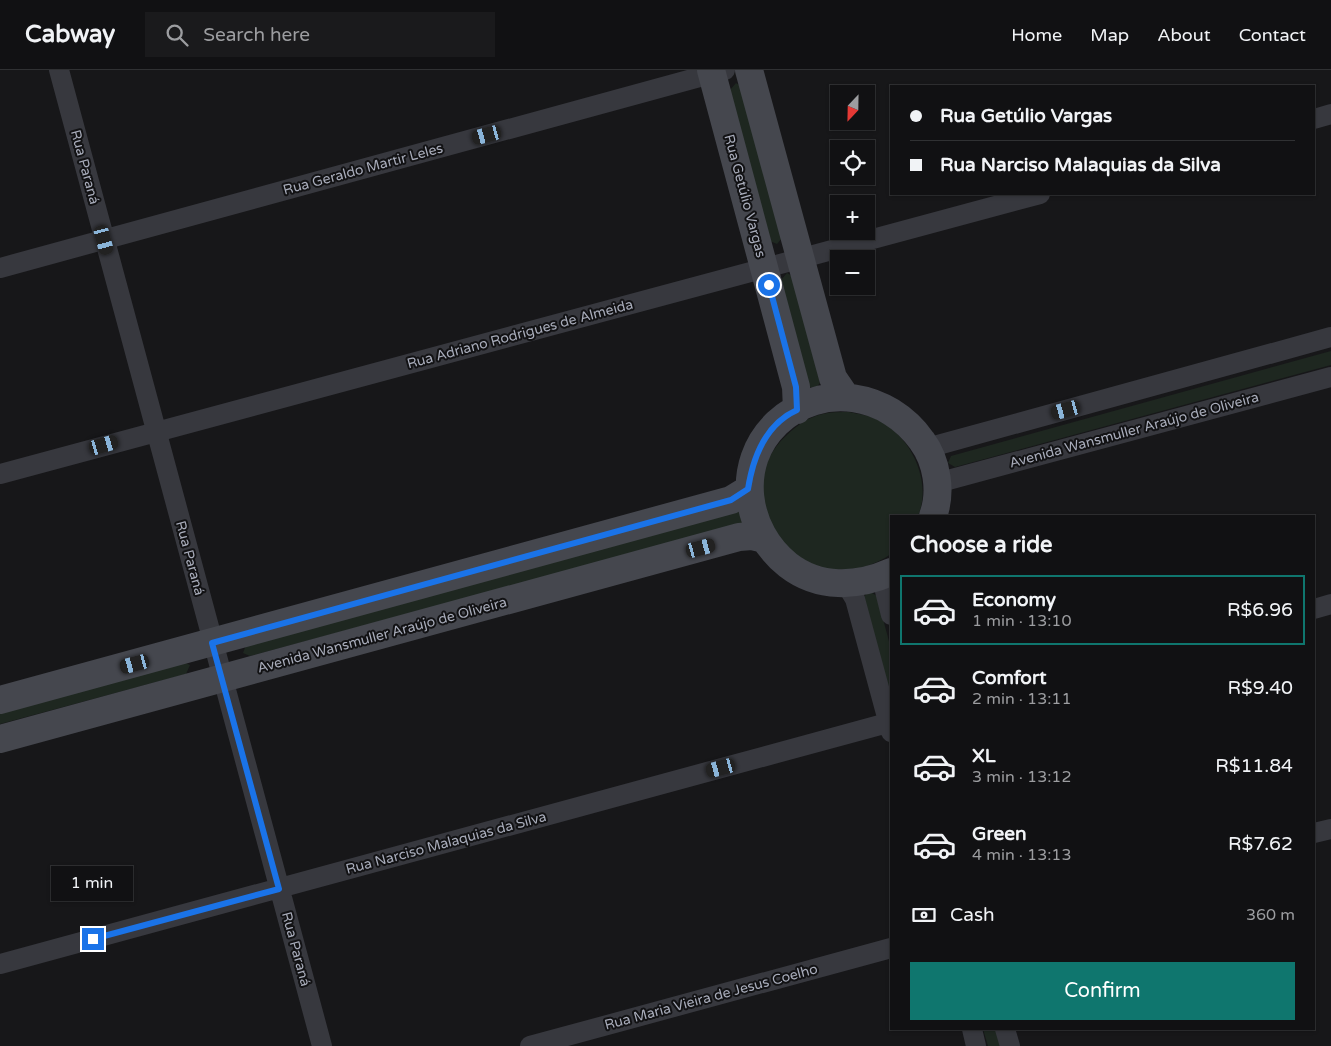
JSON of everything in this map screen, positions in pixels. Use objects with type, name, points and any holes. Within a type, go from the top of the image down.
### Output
[{"type":"street","name":"Rua Paraná","points":[[59,70],[322,1046]]},
{"type":"street","points":[[749,70],[833,378],[846,397]]},
{"type":"street","name":"Rua Geraldo Martir Leles","points":[[0,268],[716,71]]},
{"type":"street","name":"Rua Getúlio Vargas","points":[[716,71],[764,268],[796,387],[797,410]]},
{"type":"street","points":[[1315,119],[1331,114]]},
{"type":"street","name":"Rua Adriano Rodrigues de Almeida","points":[[0,474],[1036,195]]},
{"type":"street","points":[[927,448],[1331,337]]},
{"type":"street","name":"Avenida Wansmuller Araújo de Oliveira","points":[[937,483],[1331,377]]},
{"type":"street","points":[[890,572],[874,580],[846,584],[826,583],[798,573],[775,554],[758,530],[748,497],[751,471],[760,445],[777,424],[797,410],[819,400],[846,397],[866,400],[890,410],[912,426],[927,448],[934,465],[937,483],[933,515]]},
{"type":"street","points":[[0,700],[731,500],[748,489]]},
{"type":"street","name":"Avenida Wansmuller Araújo de Oliveira","points":[[0,739],[740,537],[752,536],[765,539]]},
{"type":"street","points":[[890,575],[885,591],[890,611]]},
{"type":"street","points":[[846,584],[855,599],[890,726]]},
{"type":"street","points":[[1315,608],[1331,604]]},
{"type":"street","name":"Rua Narciso Malaquias da Silva","points":[[0,964],[890,726]]},
{"type":"street","points":[[1315,833],[1331,829]]},
{"type":"street","name":"Rua Maria Vieira de Jesus Coelho","points":[[530,1046],[890,948]]},
{"type":"street","points":[[972,1030],[976,1046]]},
{"type":"street","points":[[1005,1030],[1010,1046]]},
{"type":"shaded area","points":[[736,83],[744,88],[782,238],[777,244],[770,241],[730,90]]},
{"type":"shaded area","points":[[787,273],[795,278],[820,383],[815,389],[808,386],[781,280]]},
{"type":"shaded area","points":[[1331,351],[1331,365],[955,467],[948,463],[951,456]]},
{"type":"shaded area","points":[[849,412],[876,419],[888,426],[908,447],[915,460],[923,488],[918,515],[890,515],[890,554],[859,568],[828,569],[802,558],[781,540],[767,515],[762,488],[768,460],[791,431],[813,417],[829,413]]},
{"type":"shaded area","points":[[738,510],[746,515],[742,524],[250,656],[243,653],[246,645]]},
{"type":"shaded area","points":[[869,591],[877,596],[890,645],[890,692],[863,598]]},
{"type":"shaded area","points":[[181,661],[190,665],[186,674],[0,724],[0,711]]},
{"type":"shaded area","points":[[983,1030],[996,1030],[1001,1046],[988,1046]]},
{"type":"route","points":[[93,939],[279,889],[212,643],[731,500],[748,489],[751,471],[760,445],[777,424],[797,410],[796,387],[769,285]]}]
